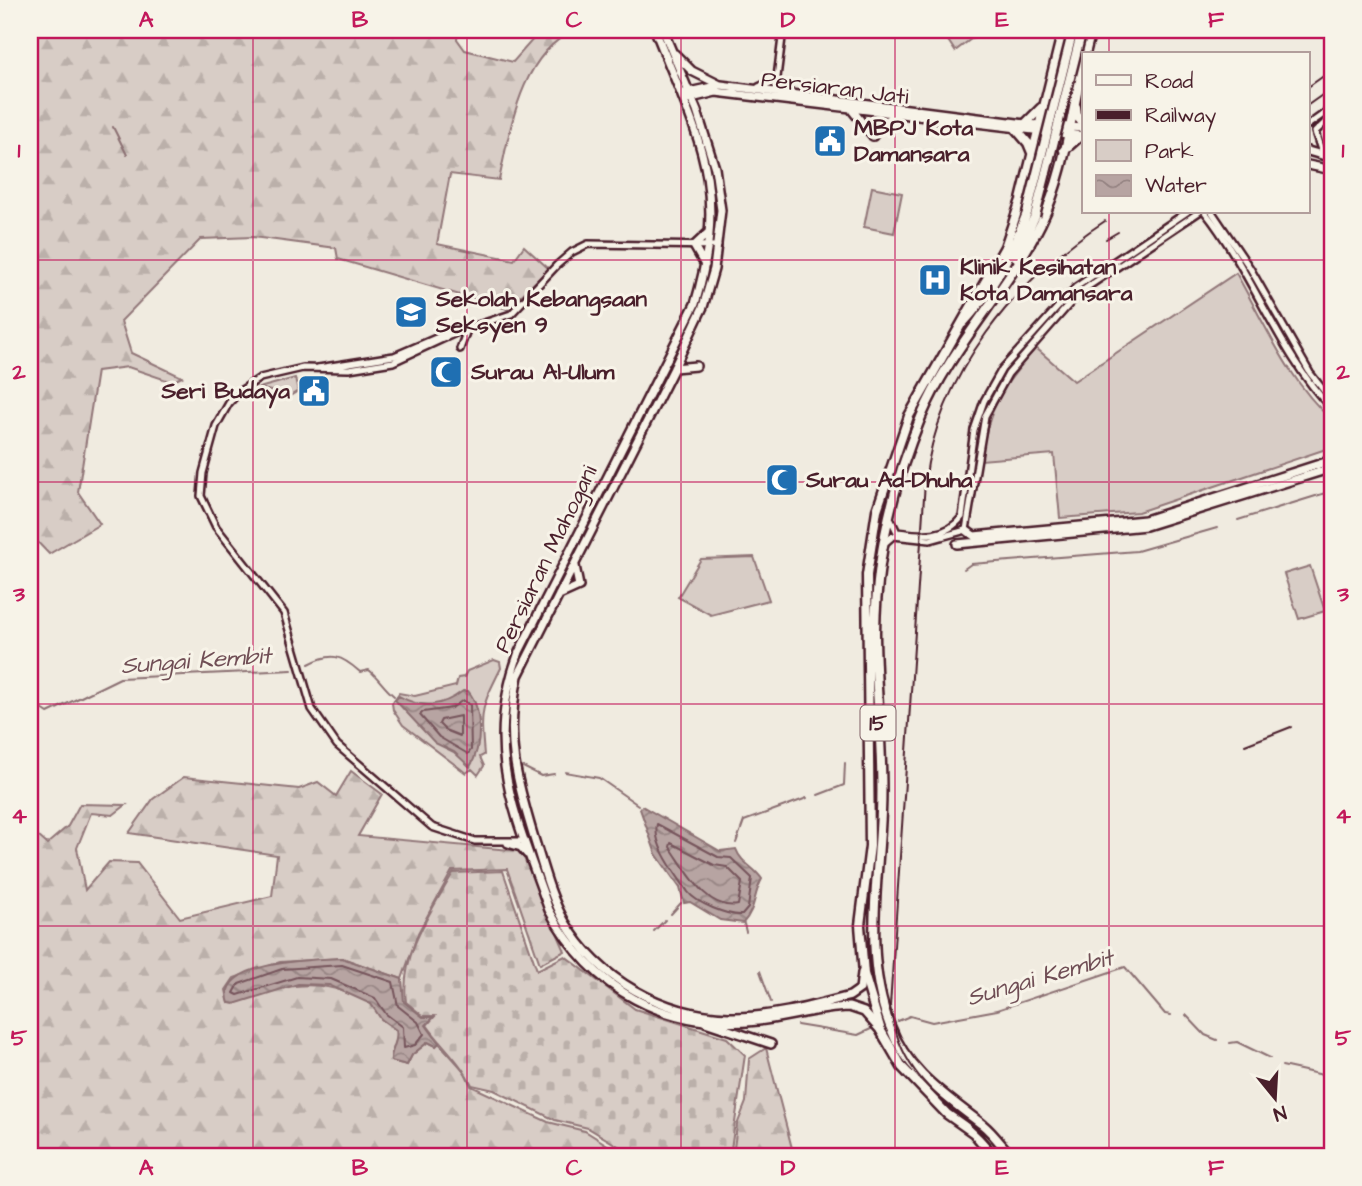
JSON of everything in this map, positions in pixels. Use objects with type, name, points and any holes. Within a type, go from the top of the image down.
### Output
[{"type":"highway","name":"15","points":[[993,1156],[974,1133],[920,1087],[902,1067],[881,1031],[861,959],[860,925],[870,846],[866,606],[871,543],[897,446],[926,382],[1005,247],[1033,155],[1063,30]]},
{"type":"highway","points":[[959,328],[978,307],[1015,246],[1035,187],[1073,30]]},
{"type":"highway","points":[[989,307],[1035,215],[1082,30]]},
{"type":"highway","points":[[1086,52],[1091,30]]},
{"type":"highway","name":"15","points":[[1010,1156],[985,1126],[955,1107],[912,1065],[891,1029],[875,971],[872,926],[882,810],[875,633],[881,556],[902,464],[942,374],[1000,294],[1041,222],[1062,155],[1082,69]]},
{"type":"highway","points":[[1075,97],[1077,116],[1082,128]]},
{"type":"highway","name":"15","points":[[1024,124],[1045,98]]},
{"type":"highway","points":[[1045,98],[1055,111],[1060,113],[1072,109]]},
{"type":"highway","points":[[1016,129],[1028,143],[1033,155],[1049,148],[1062,155],[1082,132]]},
{"type":"main road","name":"Persiaran Mahogani","points":[[654,30],[686,96],[697,111],[719,185],[718,246],[703,307],[527,654],[516,687],[510,731],[518,784],[545,874],[565,922],[594,960],[640,994],[680,1009],[711,1016],[749,1016],[850,996],[860,989],[861,959]]},
{"type":"main road","name":"Persiaran Mahogani","points":[[663,30],[672,51],[708,172],[711,230],[705,266],[695,304],[511,674],[503,706],[502,755],[531,860],[558,926],[589,965],[637,1002],[699,1020],[757,1021],[849,1007],[864,1012],[881,1031]]},
{"type":"main road","points":[[672,51],[692,71],[721,85]]},
{"type":"main road","points":[[755,90],[776,80],[788,93]]},
{"type":"main road","name":"Persiaran Jati","points":[[686,96],[721,85],[1039,128]]},
{"type":"main road","name":"Persiaran Jati","points":[[686,96],[706,93],[1016,129],[1039,128]]},
{"type":"main road","points":[[697,111],[700,98],[706,93]]},
{"type":"main road","points":[[850,109],[864,122],[873,136],[884,120],[899,115]]},
{"type":"main road","points":[[1039,128],[1082,131]]},
{"type":"main road","points":[[1310,152],[1332,158]]},
{"type":"main road","points":[[1310,165],[1332,170]]},
{"type":"main road","points":[[705,266],[694,246],[711,230]]},
{"type":"main road","points":[[674,368],[693,365],[684,347]]},
{"type":"main road","points":[[963,531],[974,536],[1145,520],[1332,460]]},
{"type":"main road","points":[[957,544],[1146,526],[1332,468]]},
{"type":"main road","points":[[558,595],[579,586],[575,562]]},
{"type":"main road","points":[[518,784],[517,794],[528,831],[525,841],[531,844],[545,874]]},
{"type":"main road","points":[[518,819],[518,835],[508,842],[523,849],[531,860]]},
{"type":"main road","points":[[699,1020],[771,1044]]},
{"type":"street","points":[[781,100],[774,92],[783,30]]},
{"type":"street","points":[[1310,124],[1332,108]]},
{"type":"street","points":[[1323,156],[1315,132],[1332,116]]},
{"type":"street","points":[[963,531],[962,517],[974,430],[984,401],[1002,369],[1076,287],[1184,214]]},
{"type":"street","points":[[963,531],[985,416],[1008,374],[1080,292],[1196,214]]},
{"type":"street","points":[[1206,214],[1247,270],[1306,377],[1332,410]]},
{"type":"street","points":[[1213,214],[1311,373],[1332,401]]},
{"type":"street","points":[[318,368],[325,370],[381,365],[511,314],[557,265],[572,252],[588,244],[718,246]]},
{"type":"street","points":[[463,331],[452,331],[394,356],[281,371],[260,378],[229,402],[216,426],[208,451],[201,496],[216,527],[284,613],[312,709],[337,745],[432,827],[492,842],[525,841]]},
{"type":"street","points":[[443,341],[459,347],[463,331]]},
{"type":"street","points":[[889,512],[890,522],[897,532],[929,535],[948,530],[963,531]]},
{"type":"street","points":[[948,530],[962,517]]},
{"type":"street","points":[[881,556],[886,542],[893,536],[930,540],[963,531]]},
{"type":"green space","points":[[30,30],[458,30],[457,39],[465,50],[513,62],[541,30],[574,30],[556,42],[541,57],[530,75],[514,116],[499,180],[450,174],[437,244],[514,260],[524,246],[549,269],[507,309],[338,259],[336,248],[253,237],[201,239],[121,321],[131,353],[182,377],[172,382],[128,367],[97,371],[78,492],[100,524],[49,554],[30,534]]},
{"type":"green space","points":[[941,30],[983,30],[955,51]]},
{"type":"green space","points":[[872,187],[902,193],[894,233],[864,227]]},
{"type":"green space","points":[[1236,273],[1290,370],[1332,420],[1332,447],[1138,512],[1060,518],[1054,454],[981,460],[988,426],[998,399],[1014,374],[1036,348],[1074,381]]},
{"type":"green space","points":[[295,378],[298,391],[290,396],[259,388]]},
{"type":"green space","points":[[754,557],[769,600],[711,615],[678,597],[701,559]]},
{"type":"green space","points":[[1310,566],[1325,611],[1299,619],[1284,574]]},
{"type":"green space","points":[[494,660],[500,662],[501,668],[489,692],[484,710],[484,755],[480,757],[484,766],[478,775],[472,769],[466,773],[403,725],[393,710],[392,703],[399,693],[415,696],[456,686],[458,678],[464,677],[467,671]]},
{"type":"green space","points":[[351,771],[382,794],[358,836],[521,851],[565,951],[540,964],[507,869],[452,871],[418,933],[402,979],[342,958],[280,962],[234,978],[226,990],[229,1003],[272,990],[315,985],[358,996],[370,1003],[397,1030],[391,1061],[407,1065],[412,1055],[428,1042],[436,1046],[439,1043],[465,1072],[471,1086],[548,1122],[585,1131],[625,1156],[30,1156],[30,829],[47,844],[68,826],[80,804],[126,805],[113,815],[91,813],[77,848],[85,890],[109,862],[137,863],[180,918],[272,896],[277,855],[129,833],[153,799],[184,777],[299,789],[318,782],[336,796]]},
{"type":"green space","points":[[503,871],[537,970],[565,956],[635,1009],[727,1038],[745,1055],[730,1156],[635,1156],[588,1128],[555,1120],[494,1090],[472,1085],[427,1025],[435,1016],[423,1016],[406,1002],[405,985],[412,951],[426,919],[453,873]]},
{"type":"green space","points":[[766,1048],[794,1156],[733,1156],[737,1125],[746,1102],[749,1059]]},
{"type":"water","points":[[468,691],[473,699],[479,728],[477,749],[470,767],[454,752],[435,743],[395,700],[399,696],[416,703],[440,703]]},
{"type":"water","points":[[642,806],[720,851],[736,849],[741,858],[759,875],[762,879],[743,923],[720,920],[690,902],[684,903],[680,888],[656,854],[640,809]]},
{"type":"water","points":[[342,958],[402,979],[404,1002],[423,1017],[434,1017],[426,1025],[439,1043],[436,1046],[428,1042],[412,1055],[407,1065],[391,1061],[396,1030],[381,1019],[371,1004],[329,985],[298,984],[234,1004],[229,1003],[228,989],[236,978],[251,971],[291,962]]},
{"type":"waterway","points":[[113,127],[127,155]]},
{"type":"waterway","points":[[1238,520],[1332,491]]},
{"type":"waterway","points":[[964,569],[971,564],[1137,551],[1217,528]]},
{"type":"waterway","name":"Sungai Kembit","points":[[309,664],[330,657],[342,659],[360,672],[369,670],[394,696]]},
{"type":"waterway","name":"Sungai Kembit","points":[[30,701],[48,713],[120,678],[292,670]]},
{"type":"waterway","points":[[818,795],[844,785],[845,763]]},
{"type":"waterway","name":"Sungai Kembit","points":[[523,767],[541,776],[554,774]]},
{"type":"waterway","name":"Sungai Kembit","points":[[565,772],[599,778],[638,805]]},
{"type":"waterway","points":[[736,843],[744,821],[807,798]]},
{"type":"waterway","points":[[671,914],[681,903]]},
{"type":"waterway","points":[[654,931],[665,920]]},
{"type":"waterway","name":"Sungai Kembit","points":[[744,924],[746,932]]},
{"type":"waterway","name":"Sungai Kembit","points":[[898,1021],[910,1016],[932,1022],[997,1010],[1125,967],[1165,1014],[1171,1015]]},
{"type":"waterway","name":"Sungai Kembit","points":[[760,971],[771,1002]]},
{"type":"waterway","name":"Sungai Kembit","points":[[1186,1015],[1205,1035],[1217,1040]]},
{"type":"waterway","name":"Sungai Kembit","points":[[797,1025],[858,1035],[873,1028]]},
{"type":"waterway","name":"Sungai Kembit","points":[[1230,1043],[1237,1042],[1270,1058]]},
{"type":"waterway","name":"Sungai Kembit","points":[[1282,1066],[1332,1077]]},
{"type":"railway","points":[[1310,86],[1332,70]]},
{"type":"railway","points":[[1310,104],[1332,88]]},
{"type":"railway","points":[[1001,1156],[919,1076],[906,1057],[890,1006],[925,482],[933,442],[946,404],[964,367],[986,333],[1041,271],[1072,244],[1105,221]]},
{"type":"railway","points":[[1106,239],[1118,232]]},
{"type":"railway","points":[[1245,745],[1291,727]]},
{"type":"place","name":"MBPJ Kota Damansara","points":[[830,141]]},
{"type":"place","name":"Klinik Kesihatan Kota Damansara","points":[[935,280]]},
{"type":"place","name":"Sekolah Kebangsaan Seksyen 9","points":[[411,312]]},
{"type":"place","name":"Surau Al-Ulum","points":[[446,372]]},
{"type":"place","name":"Seri Budaya","points":[[314,391]]},
{"type":"place","name":"Surau Ad-Dhuha","points":[[782,480]]}]
